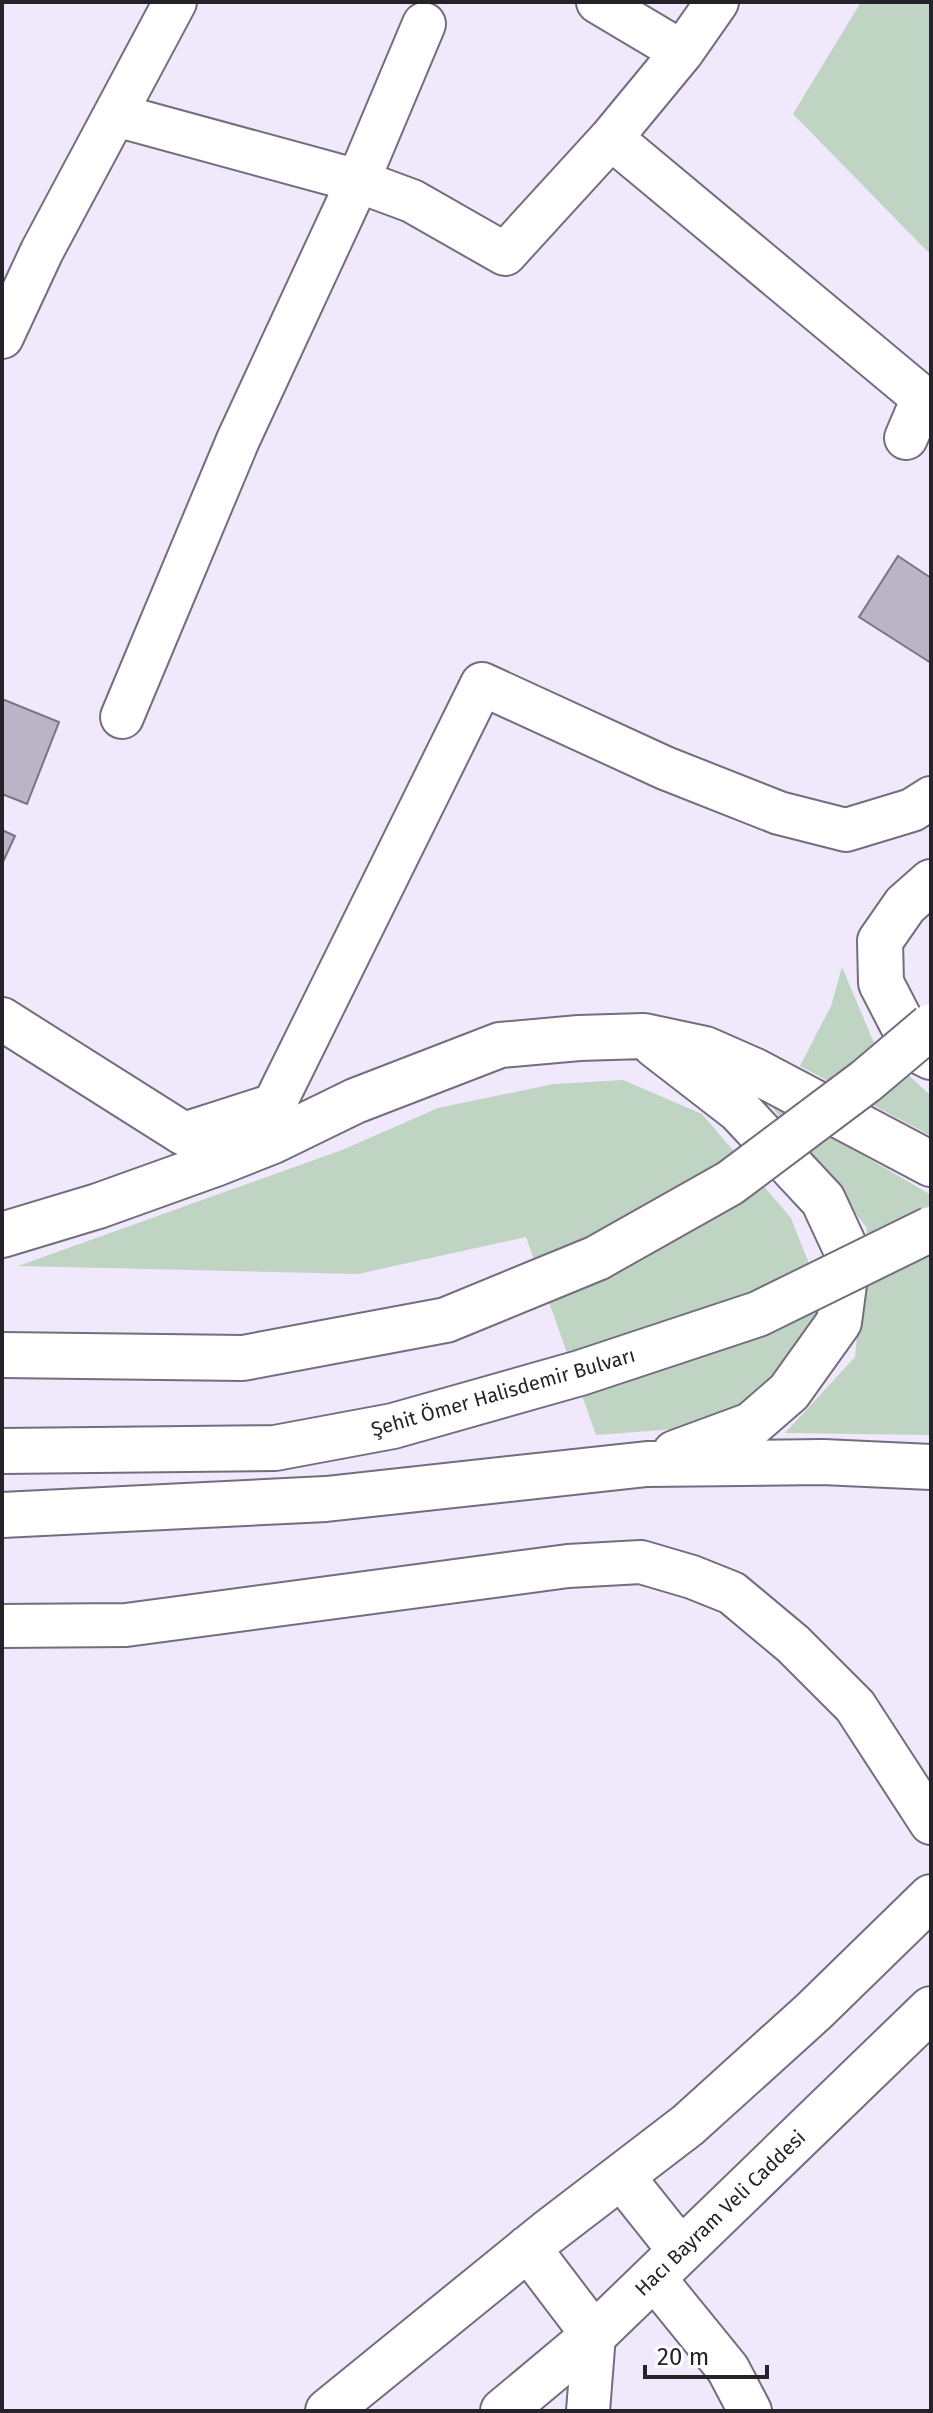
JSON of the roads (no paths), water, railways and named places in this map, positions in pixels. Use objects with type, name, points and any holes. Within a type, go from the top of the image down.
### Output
[{"type":"main road","points":[[931,882],[905,905],[880,941],[881,983],[915,1049],[931,1057]]},
{"type":"main road","points":[[2,1355],[243,1358],[446,1320],[597,1258],[730,1183],[866,1081],[931,1026]]},
{"type":"main road","points":[[2,1235],[98,1206],[215,1164],[273,1141],[355,1101],[500,1045],[579,1038],[644,1036],[705,1049],[755,1071],[931,1164]]},
{"type":"main road","points":[[644,1036],[750,1121],[823,1200],[848,1254],[839,1322],[789,1392],[751,1425],[647,1464]]},
{"type":"main road","name":"Şehit Ömer Halisdemir Bulvarı","points":[[2,1451],[275,1448],[393,1426],[580,1373],[758,1314],[931,1229]]},
{"type":"main road","points":[[2,1515],[326,1499],[647,1464],[823,1462],[931,1467]]},
{"type":"main road","points":[[328,2411],[528,2248],[688,2125],[814,2011],[931,1897]]},
{"type":"main road","name":"Hacı Bayram Veli Caddesi","points":[[503,2411],[594,2335],[931,2009]]},
{"type":"main road","points":[[622,2177],[668,2265]]},
{"type":"main road","points":[[528,2248],[594,2335]]},
{"type":"street","points":[[2,337],[42,251],[175,2]]},
{"type":"street","points":[[598,2],[682,52]]},
{"type":"street","points":[[116,115],[358,181],[412,201],[505,254],[611,138],[682,52],[717,2]]},
{"type":"street","points":[[122,717],[238,440],[358,181],[424,24]]},
{"type":"street","points":[[611,138],[923,398],[906,438]]},
{"type":"street","points":[[2,1019],[184,1134],[274,1105],[482,684],[665,768],[779,813],[846,830],[912,810],[931,798]]},
{"type":"street","points":[[2,1626],[126,1625],[568,1566],[641,1562],[732,1593],[793,1644],[855,1706],[931,1823]]},
{"type":"street","points":[[668,2265],[750,2411]]},
{"type":"street","points":[[588,2411],[594,2335]]}]
